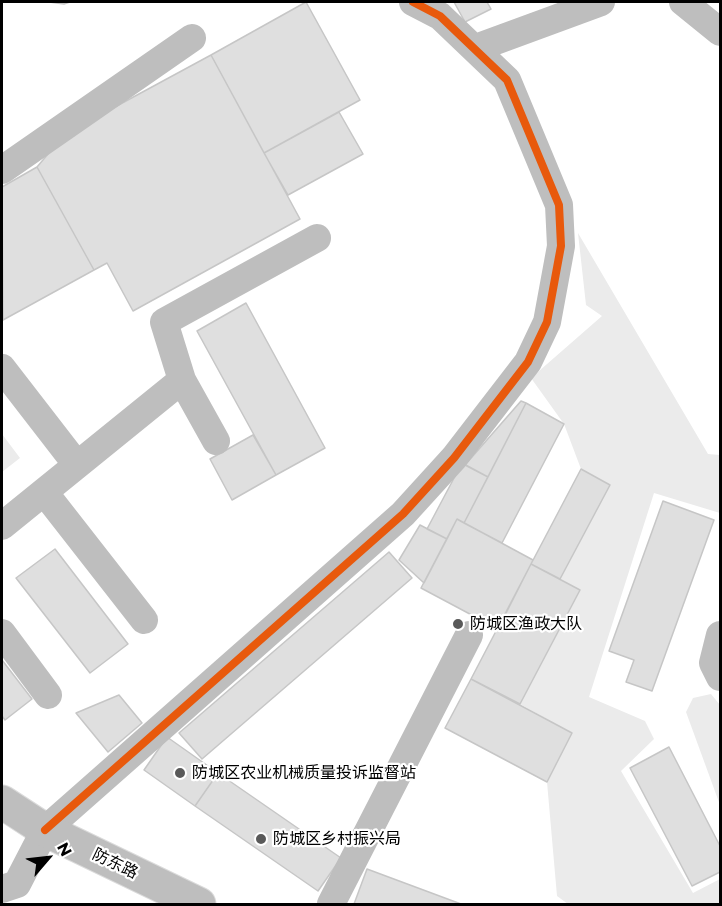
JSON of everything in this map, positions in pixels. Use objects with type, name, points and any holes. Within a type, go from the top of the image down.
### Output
[{"type":"main road","name":"防东路","points":[[2,802],[45,830],[190,902]]},
{"type":"street","points":[[2,889],[17,884],[45,830],[403,514],[454,458],[528,362],[547,322],[561,246],[559,204],[507,80],[440,16],[413,2]]},
{"type":"street","points":[[476,48],[601,2]]},
{"type":"street","points":[[683,2],[720,32]]},
{"type":"street","points":[[2,170],[192,38]]},
{"type":"street","points":[[216,441],[182,380],[164,322],[317,238]]},
{"type":"street","points":[[2,368],[77,465]]},
{"type":"street","points":[[2,526],[182,380]]},
{"type":"street","points":[[44,492],[144,620]]},
{"type":"street","points":[[2,633],[48,695]]},
{"type":"street","points":[[331,904],[469,634]]},
{"type":"street","points":[[720,635],[713,663],[720,677]]},
{"type":"shaded area","points":[[578,233],[708,454],[720,455],[720,513],[654,493],[589,697],[645,721],[654,739],[621,771],[693,893],[720,879],[720,904],[568,904],[557,896],[547,782],[572,733],[520,704],[580,590],[560,579],[609,485],[581,469],[564,424],[531,378],[602,316],[586,305]]},
{"type":"shaded area","points":[[2,434],[20,458],[2,472]]},
{"type":"shaded area","points":[[711,694],[720,705],[720,805],[686,712],[693,698]]},
{"type":"building","points":[[306,2],[360,100],[264,153],[211,55]]},
{"type":"building","points":[[454,2],[487,2],[491,9],[465,22]]},
{"type":"building","points":[[211,55],[300,219],[133,311],[107,263],[94,270],[37,167],[65,134]]},
{"type":"building","points":[[339,112],[363,154],[288,195],[264,153]]},
{"type":"building","points":[[37,167],[94,270],[3,320],[2,187]]},
{"type":"building","points":[[246,303],[325,448],[276,475],[197,331]]},
{"type":"building","points":[[521,401],[526,403],[488,477],[465,465]]},
{"type":"building","points":[[526,403],[564,424],[502,543],[464,523]]},
{"type":"building","points":[[253,435],[276,475],[232,500],[210,459]]},
{"type":"building","points":[[462,463],[488,477],[464,523],[457,519],[447,539],[427,529]]},
{"type":"building","points":[[581,469],[610,485],[560,579],[531,564]]},
{"type":"building","points":[[663,501],[714,520],[652,691],[626,682],[634,660],[609,651]]},
{"type":"building","points":[[457,519],[533,560],[498,629],[421,588]]},
{"type":"building","points":[[420,525],[447,539],[424,583],[399,560]]},
{"type":"building","points":[[55,549],[128,644],[90,673],[16,578]]},
{"type":"building","points":[[389,552],[412,578],[202,759],[179,733]]},
{"type":"building","points":[[531,564],[580,590],[520,704],[471,679]]},
{"type":"building","points":[[2,660],[32,699],[5,720],[2,716]]},
{"type":"building","points":[[471,679],[572,733],[547,782],[445,728]]},
{"type":"building","points":[[119,695],[142,723],[108,752],[76,713]]},
{"type":"building","points":[[167,737],[218,773],[195,806],[144,770]]},
{"type":"building","points":[[669,747],[720,846],[720,872],[692,886],[630,768]]},
{"type":"building","points":[[218,773],[341,858],[318,891],[195,806]]},
{"type":"building","points":[[367,869],[461,904],[354,904]]},
{"type":"cycle path","points":[[45,830],[403,514],[454,458],[528,362],[547,322],[561,246],[559,205],[507,80],[440,16],[413,2]]},
{"type":"place","name":"防城区渔政大队","points":[[458,624]]},
{"type":"place","name":"防城区农业机械质量投诉监督站","points":[[180,773]]},
{"type":"place","name":"防城区乡村振兴局","points":[[261,839]]}]
